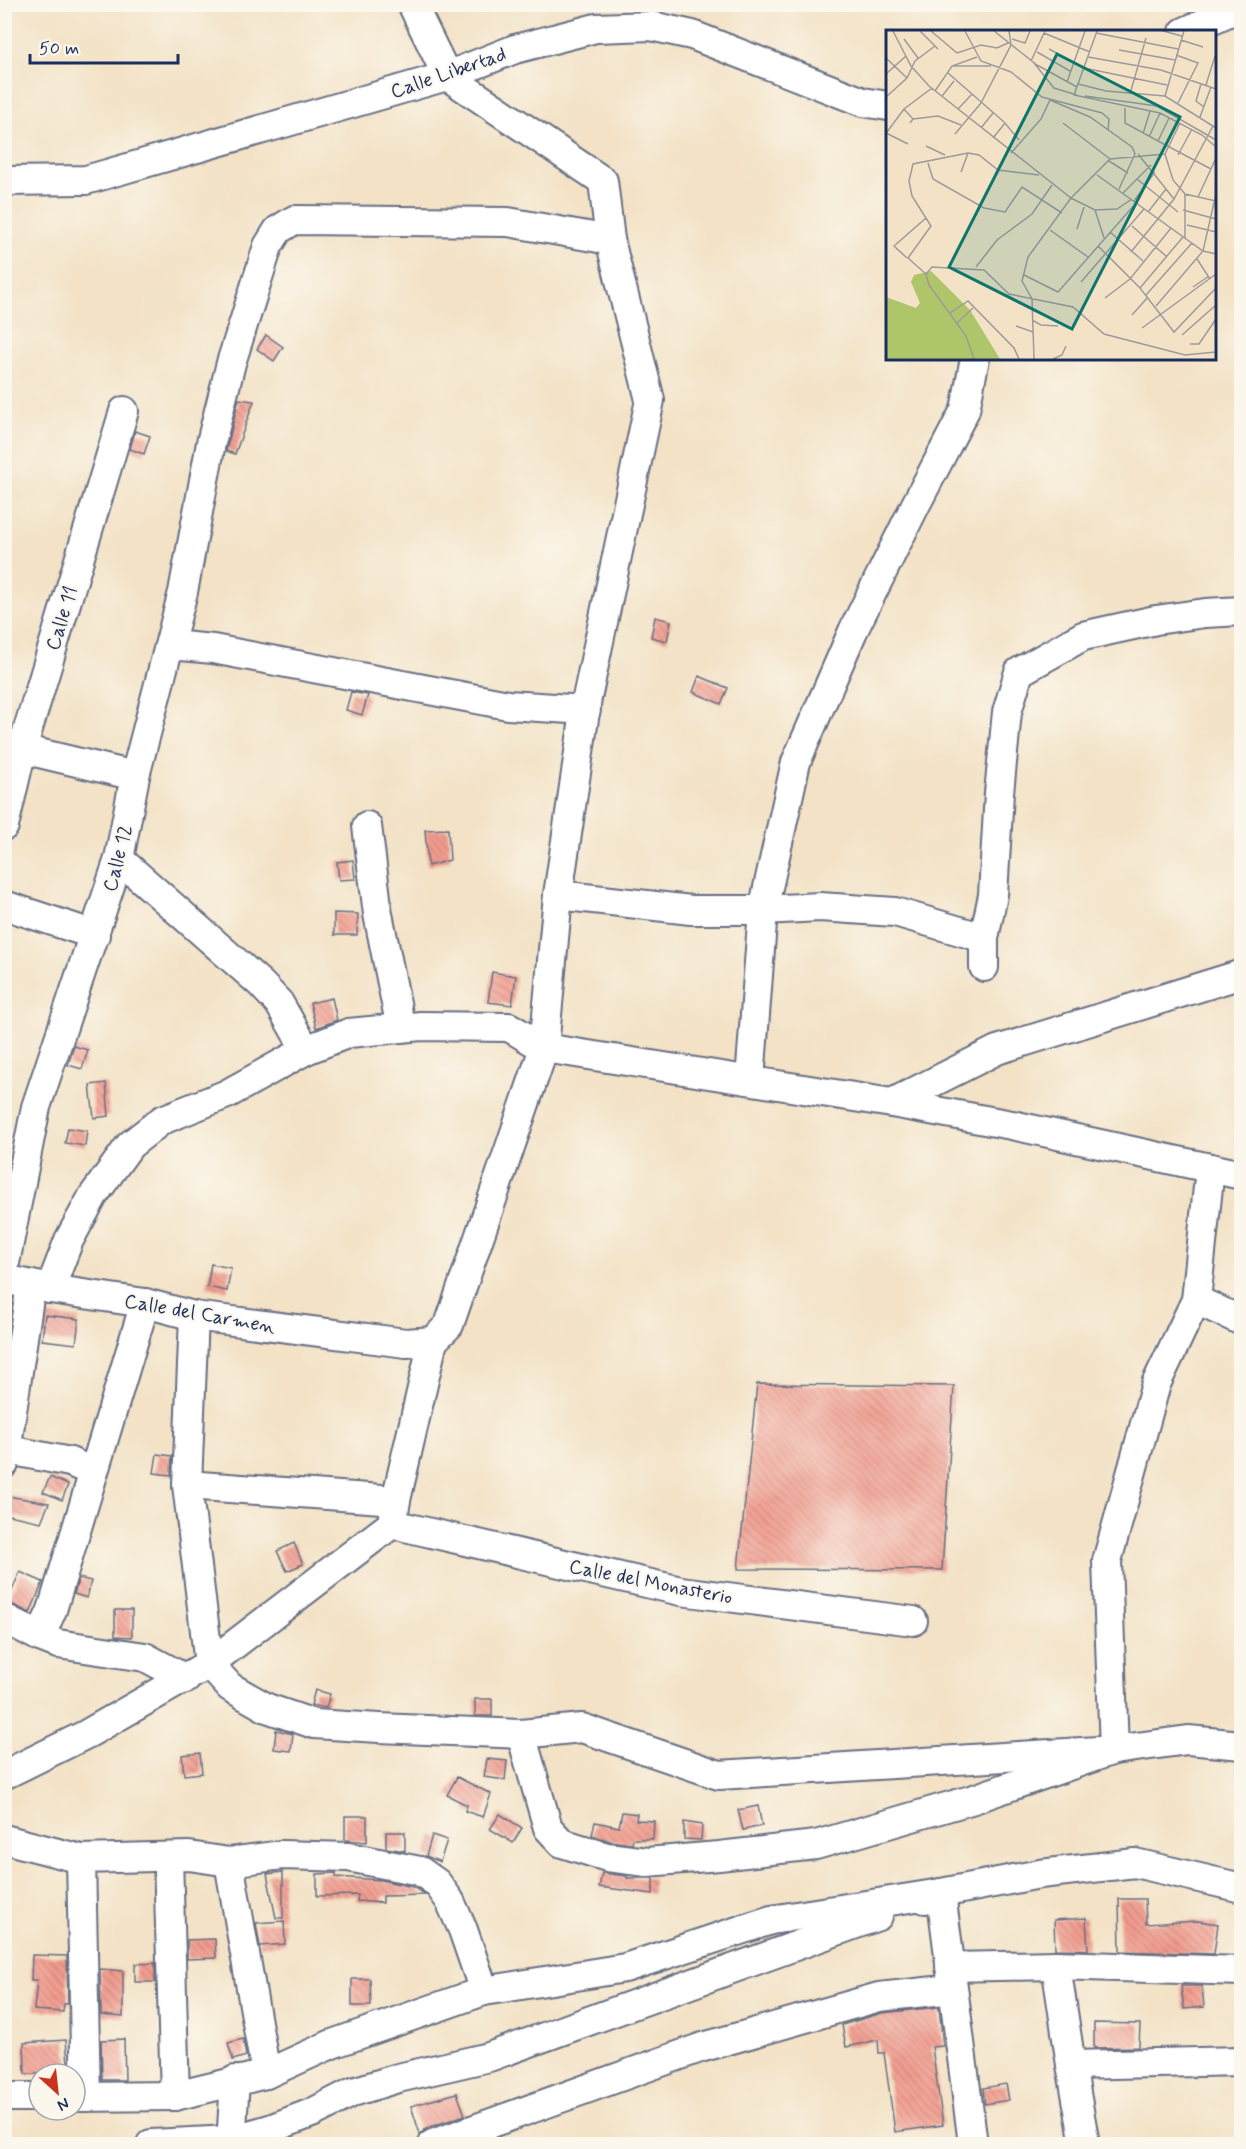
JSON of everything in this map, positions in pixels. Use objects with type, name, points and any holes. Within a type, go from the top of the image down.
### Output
[{"type":"street","points":[[4,1775],[87,1734],[198,1671],[394,1512],[433,1341],[449,1326],[544,1048],[558,896],[586,710],[650,400],[610,240],[603,181],[447,76],[412,4]]},
{"type":"street","points":[[1188,30],[1242,6]]},
{"type":"street","name":"Calle Libertad","points":[[4,181],[86,180],[447,76],[515,49],[596,28],[651,26],[692,35],[863,102],[886,106]]},
{"type":"street","name":"Calle 12","points":[[4,1268],[36,1107],[120,859],[135,776],[183,592],[210,443],[231,363],[268,246],[278,230],[294,220],[508,222],[610,240]]},
{"type":"street","points":[[750,1080],[763,910],[796,762],[853,631],[965,410],[975,360]]},
{"type":"street","name":"Calle 11","points":[[4,826],[13,746],[124,411]]},
{"type":"street","points":[[984,967],[984,938],[993,895],[1007,711],[1019,672],[1083,636],[1156,620],[1205,613],[1242,611]]},
{"type":"street","points":[[171,645],[213,649],[508,705],[586,710]]},
{"type":"street","points":[[13,746],[135,776]]},
{"type":"street","points":[[367,826],[378,914],[401,1028]]},
{"type":"street","points":[[120,859],[261,984],[279,1003],[306,1050]]},
{"type":"street","points":[[558,896],[691,910],[820,907],[895,912],[984,938]]},
{"type":"street","points":[[4,905],[95,934]]},
{"type":"street","points":[[892,1103],[997,1050],[1242,974]]},
{"type":"street","points":[[93,1472],[70,1462],[5,1454],[28,1284],[69,1240],[93,1197],[130,1145],[162,1120],[227,1094],[306,1050],[349,1033],[421,1026],[509,1027],[544,1048],[892,1103],[1012,1125],[1242,1175]]},
{"type":"street","points":[[1114,1750],[1107,1561],[1156,1384],[1196,1300],[1210,1168]]},
{"type":"street","name":"Calle del Carmen","points":[[28,1284],[145,1303],[194,1316],[406,1342],[433,1341]]},
{"type":"street","points":[[1196,1300],[1242,1321]]},
{"type":"street","points":[[40,1637],[52,1610],[145,1303]]},
{"type":"street","points":[[194,1316],[187,1485],[198,1671]]},
{"type":"street","name":"Calle del Monasterio","points":[[187,1485],[394,1512],[681,1591],[913,1621]]},
{"type":"street","points":[[4,1618],[58,1644],[145,1657],[198,1671],[267,1708],[315,1724],[521,1734],[582,1728],[719,1775],[1114,1750],[1188,1740],[1242,1745]]},
{"type":"street","points":[[521,1734],[548,1828],[562,1843],[607,1857],[646,1862],[816,1845],[974,1799],[1114,1750]]},
{"type":"street","points":[[4,1839],[81,1859],[189,1856],[229,1862],[282,1856],[348,1857],[420,1871],[437,1883],[450,1901],[484,1990]]},
{"type":"street","points":[[168,1857],[175,2096]]},
{"type":"street","points":[[80,2062],[81,1859]]},
{"type":"street","points":[[229,1862],[266,2074]]},
{"type":"street","points":[[87,2097],[175,2096],[266,2074],[332,2044],[484,1990],[625,1968],[771,1920],[941,1893],[1040,1874],[1135,1863],[1242,1888]]},
{"type":"street","points":[[941,1893],[971,2144]]},
{"type":"street","points":[[151,2145],[231,2142],[303,2116],[353,2092],[398,2078],[489,2056],[941,1893]]},
{"type":"street","points":[[1056,1965],[1085,2145]]},
{"type":"street","points":[[433,2145],[495,2134],[699,2048],[952,1978],[1056,1965],[1242,1971]]},
{"type":"street","points":[[1071,2065],[1242,2061]]},
{"type":"street","points":[[231,2142],[235,2080]]},
{"type":"street","points":[[4,2097],[27,2097]]},
{"type":"building","points":[[266,335],[283,347],[274,361],[257,349]]},
{"type":"building","points":[[239,399],[254,401],[235,454],[226,451]]},
{"type":"building","points":[[135,431],[150,436],[144,454],[130,449]]},
{"type":"building","points":[[655,617],[671,621],[667,641],[651,637]]},
{"type":"building","points":[[699,676],[728,688],[721,704],[693,692]]},
{"type":"building","points":[[351,692],[368,695],[362,715],[346,710]]},
{"type":"building","points":[[448,829],[450,860],[428,866],[425,830]]},
{"type":"building","points":[[353,860],[355,879],[339,880],[337,862]]},
{"type":"building","points":[[334,913],[358,914],[357,935],[334,935]]},
{"type":"building","points":[[492,972],[516,976],[512,1005],[488,1002]]},
{"type":"building","points":[[332,998],[337,1020],[316,1028],[310,1003]]},
{"type":"building","points":[[74,1046],[88,1050],[82,1069],[68,1065]]},
{"type":"building","points":[[106,1083],[109,1116],[94,1118],[90,1085]]},
{"type":"building","points":[[68,1128],[87,1131],[85,1146],[65,1143]]},
{"type":"building","points":[[211,1264],[231,1268],[227,1291],[207,1287]]},
{"type":"building","points":[[45,1315],[79,1319],[76,1344],[42,1340]]},
{"type":"building","points":[[757,1384],[954,1386],[942,1570],[738,1569]]},
{"type":"building","points":[[157,1454],[172,1456],[171,1475],[154,1473]]},
{"type":"building","points":[[50,1477],[68,1485],[62,1500],[43,1492]]},
{"type":"building","points":[[8,1496],[49,1503],[41,1522],[4,1514]]},
{"type":"building","points":[[294,1543],[303,1564],[287,1571],[277,1551]]},
{"type":"building","points":[[20,1572],[43,1582],[30,1613],[7,1602]]},
{"type":"building","points":[[79,1578],[91,1581],[87,1598],[74,1594]]},
{"type":"building","points":[[115,1610],[132,1610],[132,1637],[115,1636]]},
{"type":"building","points":[[315,1690],[330,1694],[326,1708],[311,1705]]},
{"type":"building","points":[[475,1699],[492,1699],[492,1716],[475,1716]]},
{"type":"building","points":[[276,1730],[293,1734],[291,1751],[274,1749]]},
{"type":"building","points":[[200,1753],[202,1773],[184,1775],[182,1755]]},
{"type":"building","points":[[487,1759],[507,1761],[505,1780],[484,1777]]},
{"type":"building","points":[[457,1777],[491,1794],[483,1817],[465,1811],[467,1805],[447,1795]]},
{"type":"building","points":[[758,1806],[762,1826],[743,1830],[738,1810]]},
{"type":"building","points":[[622,1812],[637,1814],[636,1820],[654,1821],[653,1839],[633,1839],[632,1844],[610,1841],[592,1835],[595,1822],[619,1827]]},
{"type":"building","points":[[500,1814],[522,1828],[513,1843],[490,1829]]},
{"type":"building","points":[[345,1816],[367,1816],[367,1842],[345,1840]]},
{"type":"building","points":[[684,1822],[702,1825],[701,1840],[684,1839]]},
{"type":"building","points":[[386,1832],[405,1832],[405,1851],[386,1848]]},
{"type":"building","points":[[432,1835],[447,1840],[440,1862],[426,1856]]},
{"type":"building","points":[[283,1872],[283,1918],[276,1918],[267,1874]]},
{"type":"building","points":[[336,1873],[336,1877],[381,1880],[413,1887],[426,1895],[383,1896],[383,1903],[357,1901],[358,1895],[317,1896],[317,1874]]},
{"type":"building","points":[[602,1873],[627,1876],[627,1878],[653,1878],[653,1894],[599,1887]]},
{"type":"building","points":[[1119,1899],[1145,1899],[1146,1924],[1198,1921],[1218,1924],[1214,1954],[1120,1951]]},
{"type":"building","points":[[1086,1918],[1088,1950],[1055,1949],[1054,1920]]},
{"type":"building","points":[[284,1921],[285,1944],[260,1946],[256,1923]]},
{"type":"building","points":[[215,1939],[216,1958],[187,1959],[187,1940]]},
{"type":"building","points":[[32,1955],[67,1956],[68,2004],[64,2004],[63,2012],[34,2010],[37,1980],[31,1980]]},
{"type":"building","points":[[155,1963],[155,1982],[135,1982],[135,1964]]},
{"type":"building","points":[[100,1969],[123,1971],[123,2017],[101,2015]]},
{"type":"building","points":[[352,1979],[370,1979],[371,2006],[352,2006]]},
{"type":"building","points":[[1181,1986],[1202,1986],[1204,2007],[1184,2009]]},
{"type":"building","points":[[939,2007],[943,2046],[932,2047],[943,2125],[895,2132],[884,2053],[879,2053],[878,2040],[846,2047],[842,2025],[882,2013]]},
{"type":"building","points":[[1094,2023],[1140,2024],[1139,2047],[1094,2048]]},
{"type":"building","points":[[124,2039],[125,2080],[102,2080],[101,2040]]},
{"type":"building","points":[[243,2039],[246,2056],[233,2060],[228,2043]]},
{"type":"building","points":[[66,2040],[68,2062],[27,2062],[27,2074],[25,2074],[24,2043]]},
{"type":"building","points":[[1006,2084],[1009,2100],[985,2104],[983,2088]]},
{"type":"building","points":[[457,2093],[465,2115],[427,2128],[420,2134],[411,2106]]}]
